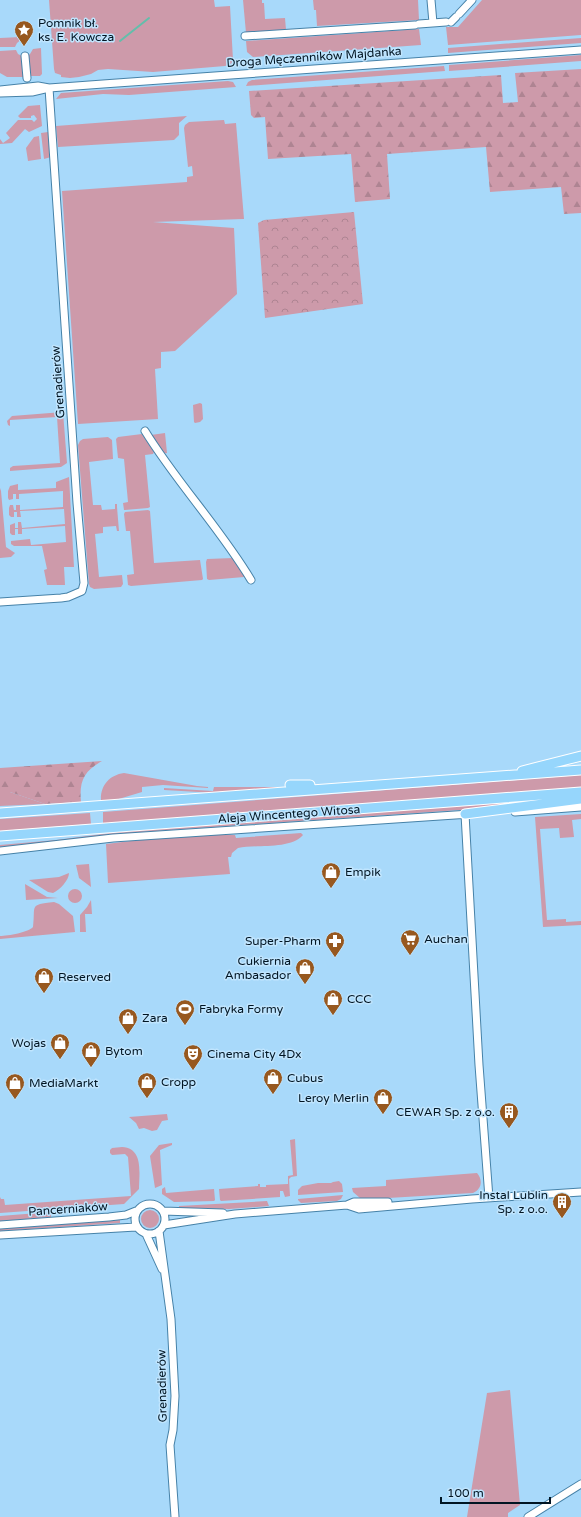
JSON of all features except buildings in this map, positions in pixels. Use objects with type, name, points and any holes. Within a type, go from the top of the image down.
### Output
[{"type":"main road","points":[[501,776],[581,756]]},
{"type":"main road","name":"Aleja Wincentego Witosa","points":[[0,814],[581,770]]},
{"type":"main road","points":[[290,785],[357,786]]},
{"type":"main road","name":"Aleja Wincentego Witosa","points":[[0,836],[581,792]]},
{"type":"main road","points":[[465,814],[581,799]]},
{"type":"street","points":[[431,0],[433,23]]},
{"type":"street","points":[[245,36],[433,23],[453,19],[472,0]]},
{"type":"street","name":"Droga Męczenników Majdanka","points":[[1,89],[38,86],[49,88],[581,50]]},
{"type":"street","points":[[25,58],[27,78]]},
{"type":"street","name":"Grenadierów","points":[[0,602],[68,596],[82,591],[84,583],[76,503],[49,88]]},
{"type":"street","points":[[145,431],[172,472],[238,557],[251,580]]},
{"type":"street","name":"Aleja Wincentego Witosa","points":[[0,851],[113,838],[581,807]]},
{"type":"street","points":[[465,814],[479,1065],[489,1198]]},
{"type":"street","points":[[164,1225],[235,1214],[347,1205],[358,1209],[397,1206],[402,1204],[581,1192]]},
{"type":"street","points":[[149,1204],[157,1206],[163,1211],[165,1215],[164,1225],[155,1234],[146,1234],[139,1230],[134,1222],[136,1211],[140,1207],[149,1204]]},
{"type":"street","name":"Pancerniaków","points":[[0,1225],[109,1217],[136,1211]]},
{"type":"street","points":[[163,1211],[203,1211],[235,1214]]},
{"type":"street","name":"Pancerniaków","points":[[0,1235],[136,1226]]},
{"type":"street","name":"Grenadierów","points":[[159,1231],[170,1307],[175,1396],[173,1430],[170,1445],[175,1517]]},
{"type":"street","points":[[146,1234],[166,1278]]},
{"type":"street","points":[[528,1517],[581,1484]]},
{"type":"green space","points":[[49,0],[214,0],[215,7],[230,6],[233,60],[231,64],[225,66],[153,72],[108,69],[98,70],[91,74],[79,77],[61,77],[61,75],[55,73],[54,69]]},
{"type":"green space","points":[[243,0],[262,0],[262,3],[264,3],[265,19],[285,18],[286,30],[246,33]]},
{"type":"green space","points":[[313,0],[418,0],[419,20],[317,26],[316,10],[314,10]]},
{"type":"green space","points":[[482,0],[581,0],[581,35],[448,45],[446,27],[458,27]]},
{"type":"green space","points":[[419,29],[421,45],[253,57],[247,52],[246,41]]},
{"type":"green space","points":[[21,37],[22,39],[15,47],[0,47],[0,38]]},
{"type":"green space","points":[[581,38],[581,43],[448,53],[448,48]]},
{"type":"green space","points":[[41,48],[42,74],[40,76],[28,76],[27,56],[33,49]]},
{"type":"green space","points":[[16,50],[18,54],[22,56],[24,77],[7,77],[0,73],[0,51]]},
{"type":"green space","points":[[581,55],[581,61],[449,71],[449,65]]},
{"type":"green space","points":[[444,66],[445,71],[246,86],[248,82],[252,80]]},
{"type":"green space","points":[[581,69],[581,213],[564,214],[561,187],[490,192],[486,147],[387,154],[390,199],[355,202],[351,154],[268,159],[265,117],[254,118],[251,115],[249,91],[501,75],[503,103],[518,102],[515,73]]},
{"type":"green space","points":[[228,81],[233,82],[236,87],[129,95],[103,94],[56,99],[61,93]]},
{"type":"green space","points":[[40,105],[42,126],[29,132],[25,129],[12,143],[0,144],[0,139],[3,143],[10,138],[6,133],[18,120],[32,120],[34,122],[37,119],[34,115],[31,116],[31,118],[20,118],[18,116],[28,106]]},
{"type":"green space","points":[[187,116],[179,123],[179,135],[174,140],[58,147],[56,126]]},
{"type":"green space","points":[[224,120],[225,124],[236,123],[244,219],[153,222],[234,228],[237,294],[175,351],[161,352],[161,368],[155,369],[158,419],[78,424],[62,191],[187,182],[187,177],[193,176],[192,166],[188,167],[184,128],[185,125],[189,122]]},
{"type":"green space","points":[[48,132],[51,157],[44,159],[41,133]]},
{"type":"green space","points":[[39,136],[41,159],[28,161],[26,148],[34,137]]},
{"type":"green space","points":[[354,212],[363,304],[265,318],[258,223],[264,220]]},
{"type":"green space","points":[[200,403],[202,404],[203,419],[200,422],[195,423],[193,405]]},
{"type":"green space","points":[[63,412],[67,463],[61,467],[10,471],[10,468],[13,466],[60,463],[57,417],[10,420],[10,426],[8,425],[7,421],[12,416]]},
{"type":"green space","points":[[165,433],[167,453],[162,454],[151,435]]},
{"type":"green space","points":[[142,434],[154,452],[153,454],[145,455],[150,507],[124,510],[123,503],[128,502],[124,459],[118,458],[116,439],[118,437]]},
{"type":"green space","points":[[108,437],[112,440],[113,459],[89,462],[93,505],[101,505],[102,510],[115,509],[115,504],[117,504],[119,531],[117,531],[116,526],[103,527],[103,533],[95,534],[99,577],[122,575],[123,584],[121,587],[94,589],[90,587],[89,584],[78,445],[83,439]]},
{"type":"green space","points":[[69,477],[74,567],[64,567],[65,585],[47,585],[44,570],[47,569],[42,546],[14,546],[11,544],[11,541],[30,539],[31,545],[66,542],[65,526],[22,529],[22,534],[18,534],[18,529],[15,529],[15,535],[12,535],[10,533],[10,525],[15,523],[15,528],[18,528],[18,522],[21,522],[22,528],[65,524],[64,509],[20,511],[21,517],[17,517],[17,512],[14,512],[14,517],[11,517],[9,515],[9,508],[10,505],[13,505],[14,510],[16,510],[16,505],[20,505],[20,510],[63,507],[63,491],[19,494],[19,499],[16,499],[16,494],[13,494],[13,499],[9,500],[8,491],[10,486],[18,484],[18,490],[56,488],[56,482]]},
{"type":"green space","points":[[0,488],[6,547],[15,553],[11,557],[0,558]]},
{"type":"green space","points":[[150,511],[154,563],[200,560],[202,580],[128,585],[127,575],[134,574],[130,531],[126,531],[124,514],[125,512]]},
{"type":"green space","points":[[233,558],[244,574],[244,577],[207,579],[207,559]]},
{"type":"green space","points":[[102,761],[91,769],[84,777],[81,788],[81,802],[45,804],[10,792],[0,792],[0,768]]},
{"type":"green space","points":[[124,773],[208,788],[163,785],[142,787],[142,792],[112,801],[101,801],[102,791],[106,782],[114,776]]},
{"type":"green space","points":[[581,775],[581,787],[103,824],[103,812]]},
{"type":"green space","points":[[214,787],[284,788],[216,793],[164,790],[164,788],[213,791]]},
{"type":"green space","points":[[0,792],[10,792],[45,804],[0,806]]},
{"type":"green space","points":[[569,798],[503,807],[142,832],[54,843],[0,847],[0,845],[56,840],[141,829]]},
{"type":"green space","points":[[90,813],[91,824],[0,831],[0,819]]},
{"type":"green space","points":[[581,814],[581,819],[572,820],[574,837],[560,838],[559,828],[540,829],[547,920],[566,919],[566,922],[581,921],[581,925],[543,927],[535,817]]},
{"type":"green space","points":[[301,833],[303,835],[290,843],[272,846],[238,848],[232,853],[231,857],[228,857],[230,874],[108,883],[106,844],[186,836],[235,835],[236,838]]},
{"type":"green space","points":[[89,864],[91,887],[79,878],[76,865]]},
{"type":"green space","points":[[69,873],[69,876],[64,884],[53,893],[48,892],[29,880],[59,877]]},
{"type":"green space","points":[[25,884],[47,897],[58,898],[26,900]]},
{"type":"green space","points":[[72,889],[78,889],[82,893],[82,899],[78,903],[72,903],[68,899],[68,893]]},
{"type":"green space","points":[[91,900],[92,914],[85,914],[86,932],[80,932],[80,915]]},
{"type":"green space","points":[[54,902],[59,904],[73,916],[75,932],[0,939],[0,936],[31,929],[33,927],[35,907],[40,904]]},
{"type":"green space","points":[[167,1114],[168,1120],[162,1121],[157,1130],[152,1131],[144,1128],[139,1129],[136,1123],[129,1117]]},
{"type":"green space","points":[[295,1139],[297,1176],[289,1179],[290,1196],[285,1197],[283,1191],[280,1191],[280,1197],[220,1200],[219,1189],[258,1186],[258,1184],[260,1184],[260,1187],[266,1187],[266,1185],[288,1184],[288,1176],[293,1175],[290,1140]]},
{"type":"green space","points":[[172,1143],[172,1145],[160,1150],[162,1185],[155,1188],[150,1156],[159,1145]]},
{"type":"green space","points":[[112,1148],[129,1148],[134,1152],[139,1163],[139,1189],[124,1204],[0,1213],[0,1197],[1,1199],[4,1199],[5,1205],[131,1196],[128,1157],[125,1154],[112,1155],[110,1153]]},
{"type":"green space","points":[[477,1173],[481,1184],[480,1187],[473,1193],[388,1198],[360,1198],[353,1192],[352,1188],[386,1186],[386,1180]]},
{"type":"green space","points":[[339,1181],[342,1184],[343,1192],[298,1195],[298,1190],[302,1186]]},
{"type":"green space","points":[[165,1187],[166,1193],[214,1189],[215,1200],[174,1202],[162,1194],[162,1189]]},
{"type":"green space","points":[[343,1195],[341,1199],[337,1201],[301,1203],[298,1200],[298,1199]]},
{"type":"green space","points":[[267,1201],[269,1206],[229,1209],[179,1208],[179,1206]]},
{"type":"green space","points":[[150,1210],[156,1213],[159,1219],[156,1225],[150,1228],[144,1225],[141,1219],[144,1213]]},
{"type":"green space","points":[[51,1212],[51,1217],[0,1221],[0,1216]]},
{"type":"green space","points":[[120,1220],[120,1223],[0,1231],[0,1229]]},
{"type":"green space","points":[[510,1390],[520,1505],[508,1513],[508,1517],[467,1517],[487,1393]]},
{"type":"waterway","points":[[120,41],[149,18]]},
{"type":"place","name":"Pomnik bł. ks. E. Kowcza","points":[[24,47]]},
{"type":"place","name":"Empik","points":[[331,889]]},
{"type":"place","name":"Auchan","points":[[410,956]]},
{"type":"place","name":"Super-Pharm","points":[[335,958]]},
{"type":"place","name":"Cukiernia Ambasador","points":[[305,985]]},
{"type":"place","name":"Reserved","points":[[44,994]]},
{"type":"place","name":"CCC","points":[[333,1016]]},
{"type":"place","name":"Fabryka Formy","points":[[185,1026]]},
{"type":"place","name":"Zara","points":[[128,1035]]},
{"type":"place","name":"Wojas","points":[[60,1060]]},
{"type":"place","name":"Bytom","points":[[91,1068]]},
{"type":"place","name":"Cinema City 4Dx","points":[[193,1071]]},
{"type":"place","name":"Cubus","points":[[273,1095]]},
{"type":"place","name":"Cropp","points":[[147,1099]]},
{"type":"place","name":"MediaMarkt","points":[[15,1100]]},
{"type":"place","name":"Leroy Merlin","points":[[383,1115]]},
{"type":"place","name":"CEWAR Sp. z o.o.","points":[[509,1129]]},
{"type":"place","name":"Instal Lublin Sp. z o.o.","points":[[562,1219]]}]
